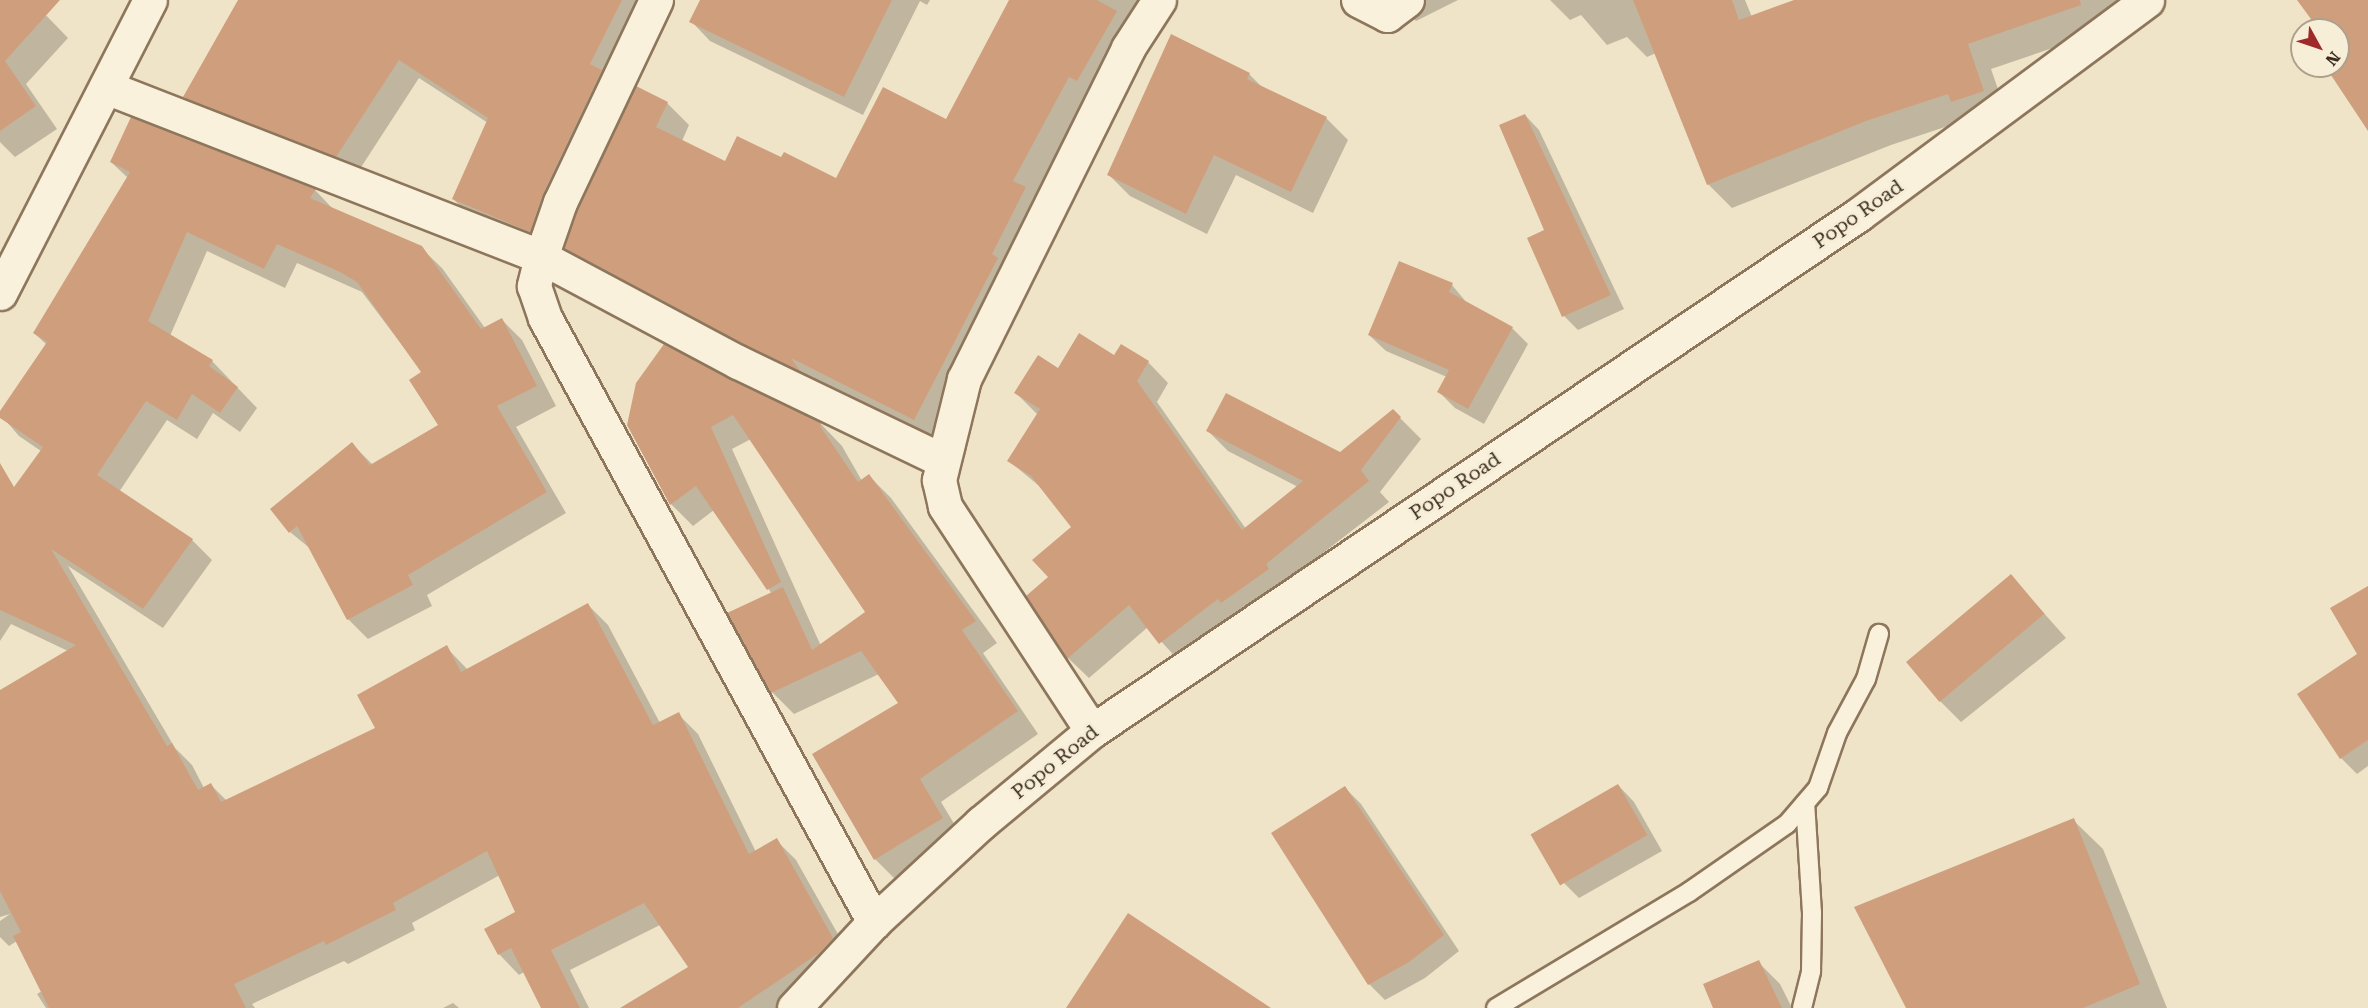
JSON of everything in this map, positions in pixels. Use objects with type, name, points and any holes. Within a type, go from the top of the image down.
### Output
[{"type":"street","points":[[0,293],[150,0]]},
{"type":"street","points":[[656,0],[560,202],[534,285],[545,318],[874,922]]},
{"type":"street","points":[[1092,731],[945,506],[939,480],[942,460],[964,379],[1128,48],[1159,0]]},
{"type":"street","points":[[1358,0],[1388,15],[1407,0]]},
{"type":"street","name":"Popo Road","points":[[794,1008],[874,922],[981,823],[1092,731],[1858,215],[2147,0]]},
{"type":"street","points":[[106,87],[541,257],[738,362],[942,460]]},
{"type":"lane","points":[[1496,1008],[1689,892],[1787,824],[1818,788],[1837,733],[1866,679],[1879,634]]},
{"type":"lane","points":[[1802,1008],[1811,971],[1812,913],[1805,803]]},
{"type":"building","points":[[0,0],[60,0],[5,61],[36,106],[0,131]]},
{"type":"building","points":[[238,0],[622,0],[590,64],[602,70],[543,194],[530,232],[452,199],[488,118],[399,60],[336,157],[183,97]]},
{"type":"building","points":[[700,0],[892,0],[844,97],[689,22]]},
{"type":"building","points":[[1009,0],[1097,0],[1117,11],[1077,81],[1069,77],[1013,181],[1026,187],[992,254],[998,258],[914,420],[791,358],[800,371],[746,345],[564,248],[577,209],[636,86],[668,102],[656,127],[725,161],[737,136],[781,157],[784,152],[836,178],[883,87],[946,119]]},
{"type":"building","points":[[1633,0],[1732,0],[1739,20],[1794,0],[2080,0],[2081,5],[1968,44],[1984,91],[1951,102],[1948,94],[1866,121],[1707,185]]},
{"type":"building","points":[[2297,0],[2368,0],[2368,131],[2333,78],[2350,78],[2350,18],[2310,18]]},
{"type":"building","points":[[1171,34],[1250,73],[1247,79],[1327,117],[1291,192],[1214,155],[1186,214],[1107,175]]},
{"type":"building","points":[[1525,114],[1611,295],[1562,317],[1527,238],[1544,230],[1499,125]]},
{"type":"building","points":[[131,117],[316,189],[310,198],[422,246],[481,329],[502,318],[537,386],[497,406],[547,492],[408,575],[413,585],[347,620],[297,526],[289,533],[270,509],[352,442],[370,465],[438,425],[409,380],[421,372],[357,282],[277,244],[264,269],[187,232],[148,321],[213,360],[209,366],[238,387],[220,413],[192,394],[177,420],[146,401],[97,475],[193,539],[143,609],[51,549],[167,746],[172,743],[198,790],[211,783],[221,802],[375,728],[357,695],[447,645],[461,672],[588,603],[653,725],[679,712],[749,854],[777,838],[833,938],[819,953],[738,1008],[620,1008],[688,967],[644,903],[551,950],[580,1008],[541,1008],[511,948],[498,955],[484,929],[515,912],[487,851],[393,903],[396,910],[326,945],[324,941],[234,984],[246,1008],[49,1008],[13,936],[21,932],[0,891],[0,690],[76,645],[0,610],[0,463],[14,487],[43,447],[0,418],[0,411],[47,342],[33,333],[130,172],[110,162]]},
{"type":"building","points":[[1399,261],[1453,283],[1449,292],[1513,327],[1468,409],[1437,392],[1449,370],[1368,335]]},
{"type":"building","points":[[1079,333],[1114,355],[1121,344],[1149,361],[1137,381],[1242,530],[1303,481],[1206,431],[1226,393],[1340,452],[1393,409],[1401,417],[1361,470],[1369,481],[1266,564],[1269,569],[1221,603],[1218,599],[1159,644],[1129,605],[1067,659],[1026,596],[1048,577],[1032,560],[1071,527],[1031,476],[1007,461],[1040,409],[1014,393],[1038,355],[1058,368]]},
{"type":"building","points":[[664,344],[821,423],[820,426],[858,482],[869,474],[976,621],[962,630],[1018,711],[920,779],[943,818],[874,860],[812,754],[898,703],[861,651],[771,693],[727,613],[783,587],[812,650],[865,612],[733,415],[711,427],[781,582],[767,590],[696,486],[670,505],[627,425],[636,383]]},
{"type":"building","points":[[2011,574],[2044,614],[1939,702],[1906,662]]},
{"type":"building","points":[[2368,586],[2368,740],[2340,759],[2297,694],[2357,654],[2330,608]]},
{"type":"building","points":[[1618,784],[1648,835],[1560,886],[1531,835]]},
{"type":"building","points":[[1345,786],[1444,935],[1409,962],[1368,985],[1271,833]]},
{"type":"building","points":[[2074,818],[2140,984],[2083,1008],[1906,1008],[1854,907]]},
{"type":"building","points":[[1128,913],[1271,1008],[1066,1008]]},
{"type":"building","points":[[1759,960],[1782,1008],[1713,1008],[1703,984]]}]
